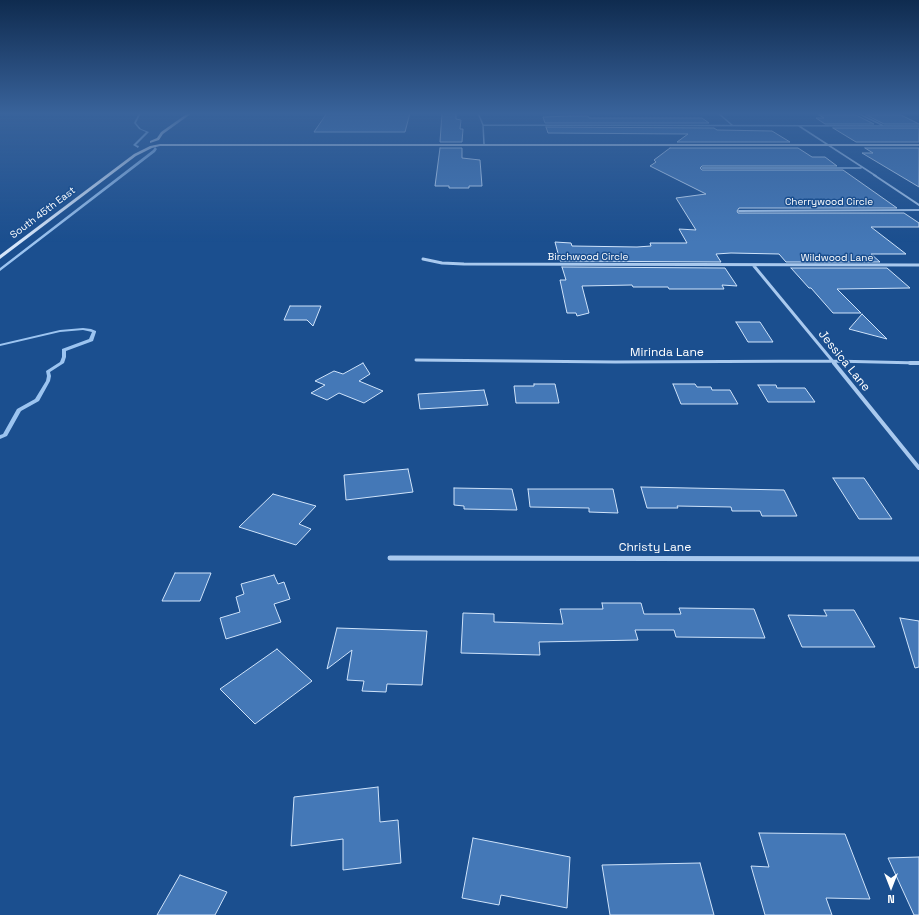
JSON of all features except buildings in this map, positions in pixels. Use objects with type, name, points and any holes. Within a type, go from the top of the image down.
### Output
[{"type":"main road","name":"South 45th East","points":[[0,256],[134,156]]},
{"type":"street","points":[[842,156],[919,205]]},
{"type":"street","points":[[702,168],[860,168]]},
{"type":"street","name":"Cherrywood Circle","points":[[739,210],[919,210]]},
{"type":"street","name":"Birchwood Circle","points":[[422,259],[464,264],[754,266]]},
{"type":"street","name":"Wildwood Lane","points":[[754,266],[919,265]]},
{"type":"street","name":"Jessica Lane","points":[[754,266],[919,468]]},
{"type":"street","name":"Mirinda Lane","points":[[416,360],[607,362],[919,362]]},
{"type":"street","name":"Christy Lane","points":[[390,558],[919,559]]},
{"type":"waterway","points":[[0,270],[148,156]]},
{"type":"waterway","points":[[0,345],[60,331],[83,329],[94,332],[91,340],[64,350],[62,363],[48,371],[48,381],[37,400],[19,410],[5,435],[0,437]]}]
